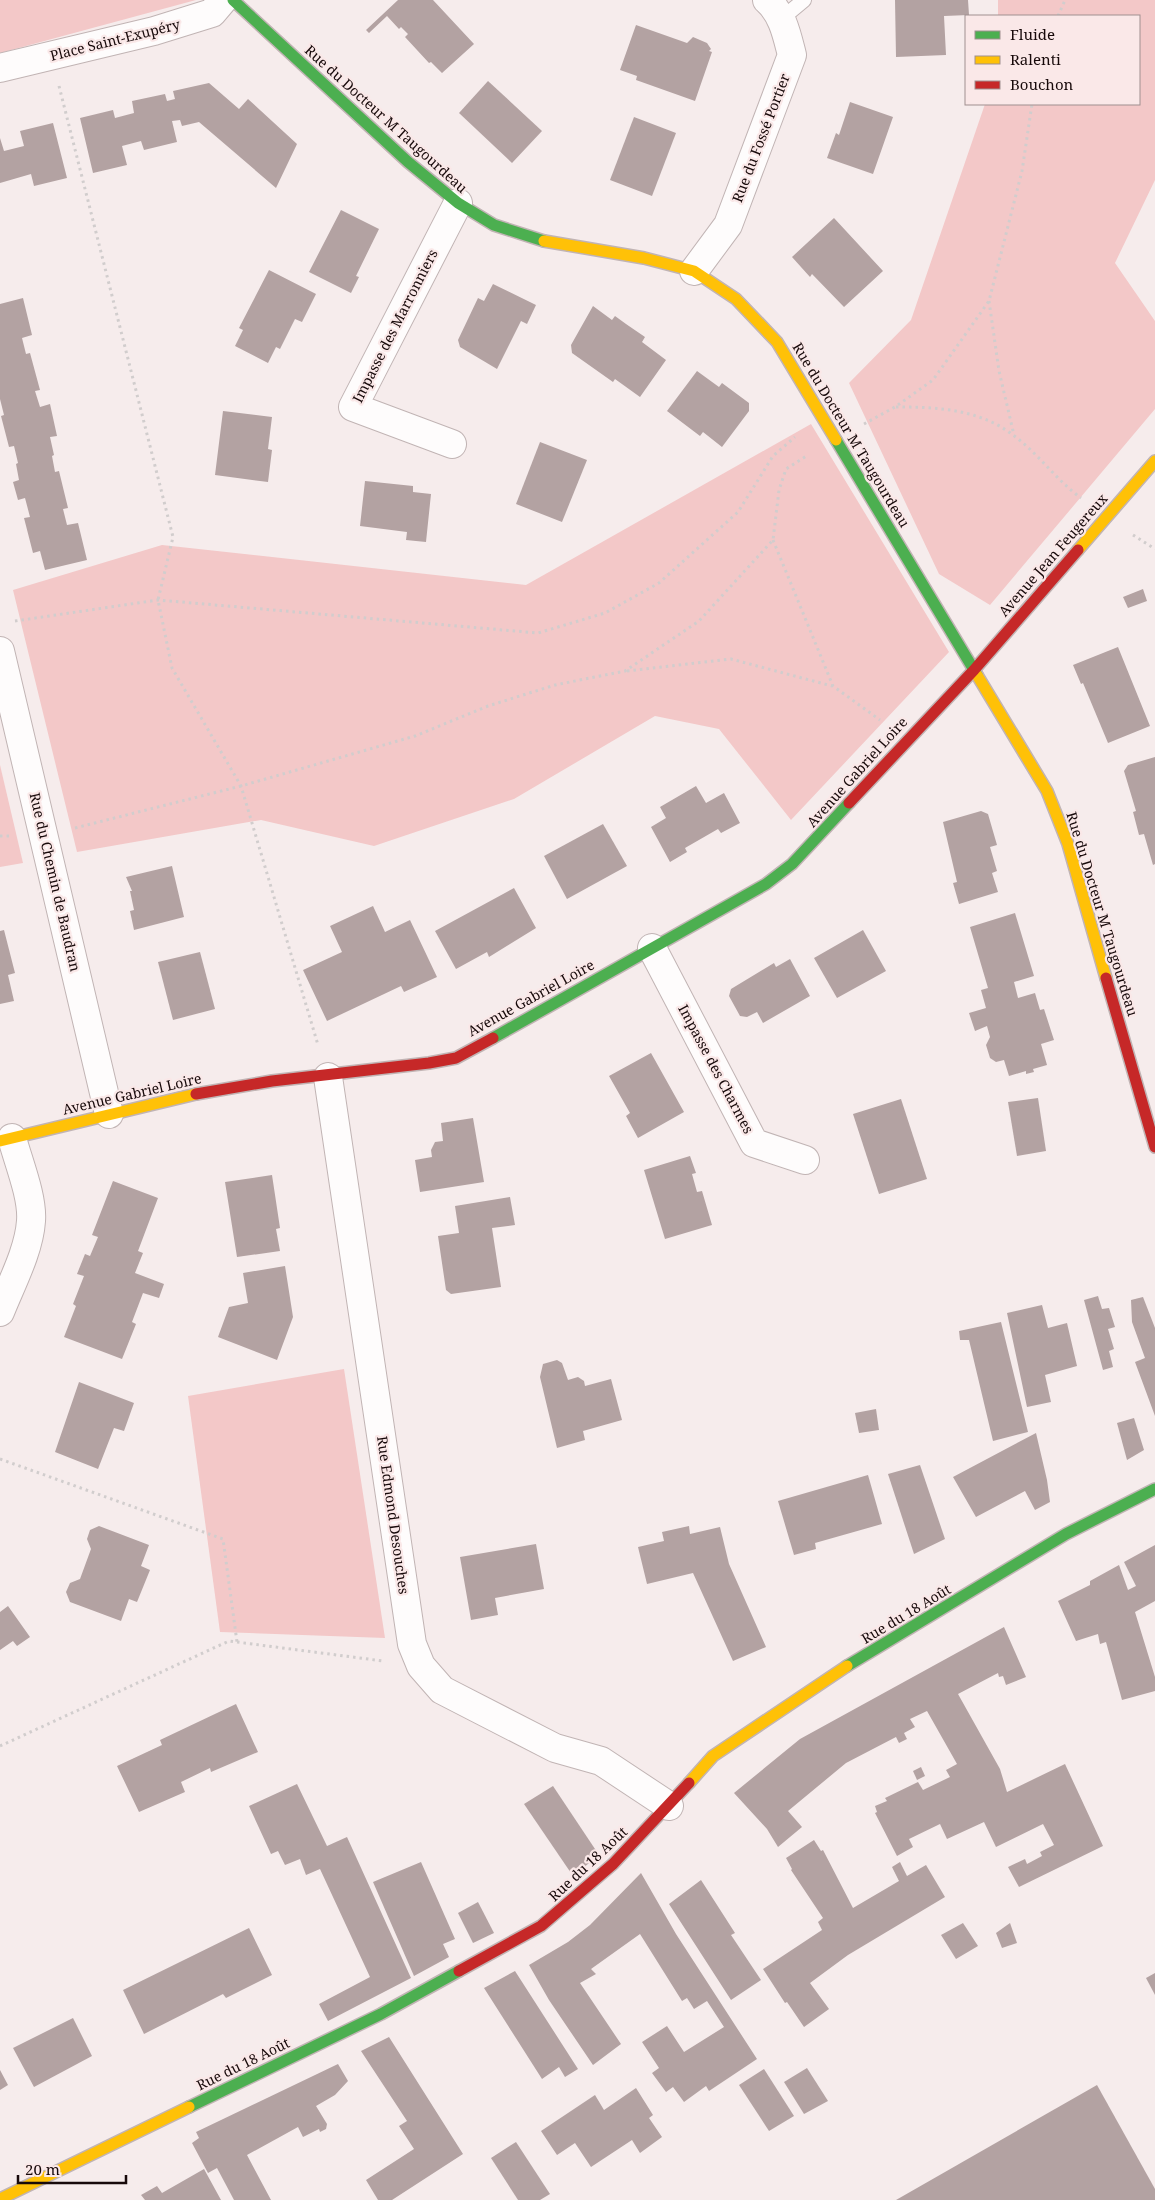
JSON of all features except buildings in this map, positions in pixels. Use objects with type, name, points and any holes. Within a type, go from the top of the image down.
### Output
[{"type":"street","name":"Place Saint-Exupéry","points":[[0,68],[154,31],[212,13],[223,0]]},
{"type":"street","name":"Rue du Docteur M Taugourdeau","points":[[232,0],[408,162],[458,204],[494,225],[548,242],[644,258],[694,271],[736,299],[777,342],[819,414],[837,438],[1047,791],[1068,844],[1155,1147]]},
{"type":"street","name":"Rue du Fossé Portier","points":[[694,271],[728,225],[792,56],[786,30],[774,10]]},
{"type":"street","name":"Impasse des Marronniers","points":[[452,444],[353,407],[458,204]]},
{"type":"street","name":"Avenue Jean Feugereux","points":[[974,670],[1155,461]]},
{"type":"street","name":"Rue du Chemin de Baudran","points":[[0,651],[109,1114]]},
{"type":"street","name":"Avenue Gabriel Loire","points":[[6,1139],[168,1099],[247,1085],[411,1068],[456,1058],[766,884],[792,864],[907,739],[974,670]]},
{"type":"street","name":"Impasse des Charmes","points":[[652,948],[754,1143],[805,1160]]},
{"type":"street","name":"Rue Edmond Desouches","points":[[328,1077],[412,1644],[421,1666],[442,1690],[555,1748],[601,1761],[669,1806]]},
{"type":"street","points":[[0,1312],[26,1245],[31,1220],[28,1198],[6,1139]]},
{"type":"street","name":"Rue du 18 Août","points":[[0,2199],[381,2014],[541,1926],[613,1864],[669,1806],[713,1756],[823,1681],[1066,1534],[1155,1490]]},
{"type":"lane","points":[[774,10],[804,0]]},
{"type":"path","points":[[1058,15],[1065,0]]},
{"type":"path","points":[[52,56],[173,537],[158,600],[172,668],[241,786],[328,1077]]},
{"type":"path","points":[[858,418],[862,426],[895,407],[933,380],[989,301],[1022,171],[1032,105]]},
{"type":"path","points":[[989,301],[1000,371],[1014,435]]},
{"type":"path","points":[[895,407],[951,410],[982,416],[1014,435],[1076,495],[1106,517]]},
{"type":"path","points":[[9,622],[158,600],[538,633],[605,613],[659,583],[738,512],[773,456],[819,414]]},
{"type":"path","points":[[833,686],[773,540],[779,490],[786,469],[837,438]]},
{"type":"path","points":[[625,671],[699,621],[773,540]]},
{"type":"path","points":[[0,836],[44,835],[241,786],[415,736],[488,706],[555,685],[625,671],[731,659],[833,686],[907,739]]},
{"type":"path","points":[[0,1459],[223,1539],[237,1642]]},
{"type":"path","points":[[0,1746],[229,1641],[421,1666]]},
{"type":"shaded area","points":[[0,0],[196,0],[0,53]]},
{"type":"shaded area","points":[[998,0],[1155,0],[1155,180],[1115,263],[1155,321],[1155,409],[990,605],[939,574],[849,383],[911,320],[985,105],[1140,105],[1140,15],[998,15]]},
{"type":"shaded area","points":[[811,424],[949,652],[791,820],[719,729],[655,716],[514,799],[374,846],[261,820],[77,852],[13,590],[162,545],[526,585]]},
{"type":"shaded area","points":[[0,765],[23,863],[0,867]]},
{"type":"shaded area","points":[[344,1369],[385,1638],[220,1632],[188,1396]]},
{"type":"traffic: fast","points":[[233,0],[408,162],[458,203],[494,225],[544,241]]},
{"type":"traffic: fast","points":[[836,440],[977,675]]},
{"type":"traffic: fast","points":[[493,1038],[766,884],[792,864],[849,803]]},
{"type":"traffic: fast","points":[[847,1666],[1066,1534],[1155,1489]]},
{"type":"traffic: fast","points":[[189,2107],[381,2014],[459,1971]]},
{"type":"traffic: slow","points":[[544,241],[644,258],[694,271],[736,299],[777,342],[836,440]]},
{"type":"traffic: slow","points":[[1078,550],[1155,461]]},
{"type":"traffic: slow","points":[[977,675],[1047,791],[1068,844],[1106,978]]},
{"type":"traffic: slow","points":[[0,1141],[196,1094]]},
{"type":"traffic: slow","points":[[689,1783],[713,1756],[847,1666]]},
{"type":"traffic: slow","points":[[0,2199],[189,2107]]},
{"type":"traffic: jam","points":[[849,803],[974,670],[1078,550]]},
{"type":"traffic: jam","points":[[1106,978],[1155,1147]]},
{"type":"traffic: jam","points":[[196,1094],[272,1081],[429,1063],[456,1058],[493,1038]]},
{"type":"traffic: jam","points":[[459,1971],[541,1926],[613,1864],[689,1783]]}]
